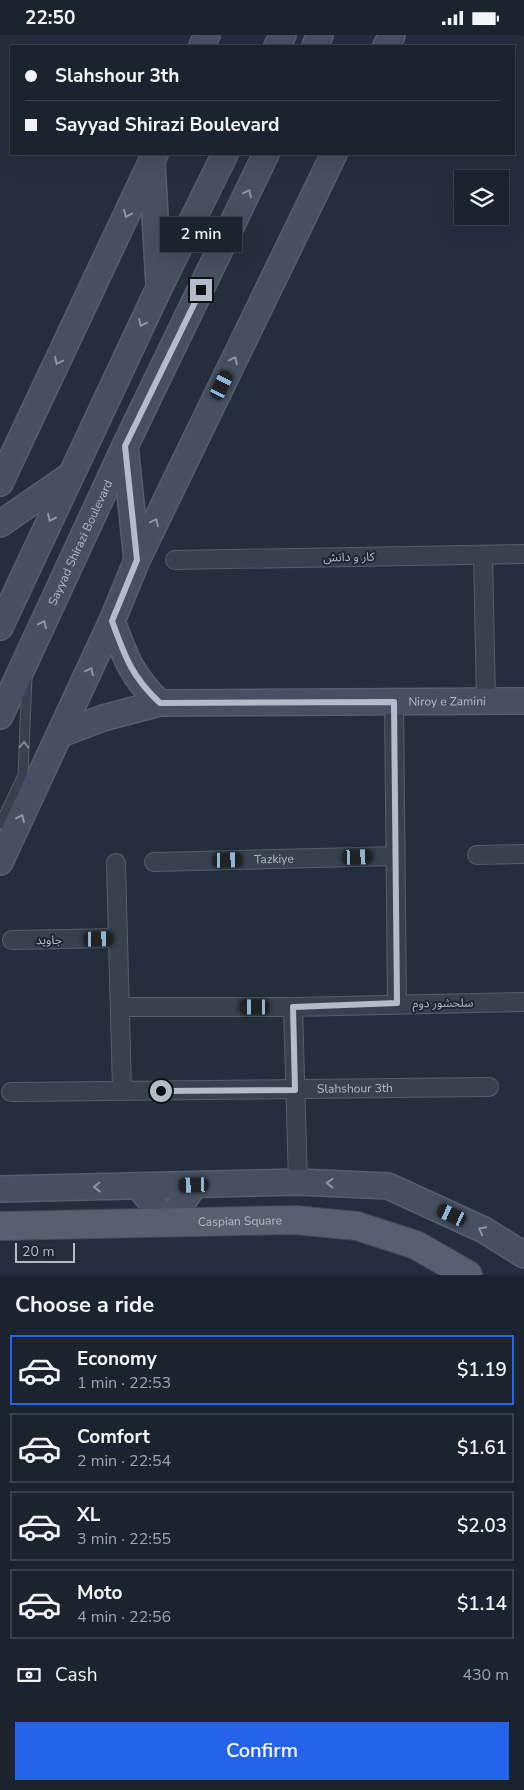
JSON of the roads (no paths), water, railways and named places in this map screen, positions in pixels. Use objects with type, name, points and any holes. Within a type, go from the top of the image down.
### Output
[{"type":"main road","name":"Caspian Square","points":[[0,1226],[295,1220],[357,1226],[416,1245],[468,1275]]},
{"type":"street","points":[[0,627],[159,288],[225,155]]},
{"type":"street","points":[[263,161],[278,155]]},
{"type":"street","points":[[0,862],[61,734],[112,621],[137,560],[334,155]]},
{"type":"street","points":[[153,157],[159,288]]},
{"type":"street","points":[[0,483],[153,157]]},
{"type":"street","name":"Sayyad Shirazi Boulevard","points":[[0,716],[125,446],[263,161]]},
{"type":"street","points":[[125,446],[137,560]]},
{"type":"street","points":[[0,524],[71,475]]},
{"type":"street","name":"کار و دانش","points":[[175,560],[524,554]]},
{"type":"street","points":[[483,555],[486,701]]},
{"type":"street","points":[[112,621],[126,660],[141,685],[160,703]]},
{"type":"street","name":"Niroy e Zamini","points":[[61,734],[103,718],[160,703],[524,701]]},
{"type":"street","points":[[394,702],[397,1003]]},
{"type":"street","points":[[477,855],[524,854]]},
{"type":"street","name":"Tazkiye","points":[[154,862],[396,856]]},
{"type":"street","points":[[116,863],[116,938],[121,1007],[122,1091]]},
{"type":"street","name":"جاوید","points":[[12,941],[116,938]]},
{"type":"street","name":"سلحشور دوم","points":[[121,1007],[293,1007],[397,1003],[524,1002]]},
{"type":"street","points":[[293,1007],[298,1182]]},
{"type":"street","name":"Slahshour 3th","points":[[11,1092],[489,1087]]},
{"type":"street","points":[[0,1189],[298,1182],[388,1186],[484,1230],[524,1255]]},
{"type":"street","points":[[138,1186],[169,1223],[194,1185]]},
{"type":"lane","points":[[0,824],[23,775],[28,658]]}]
